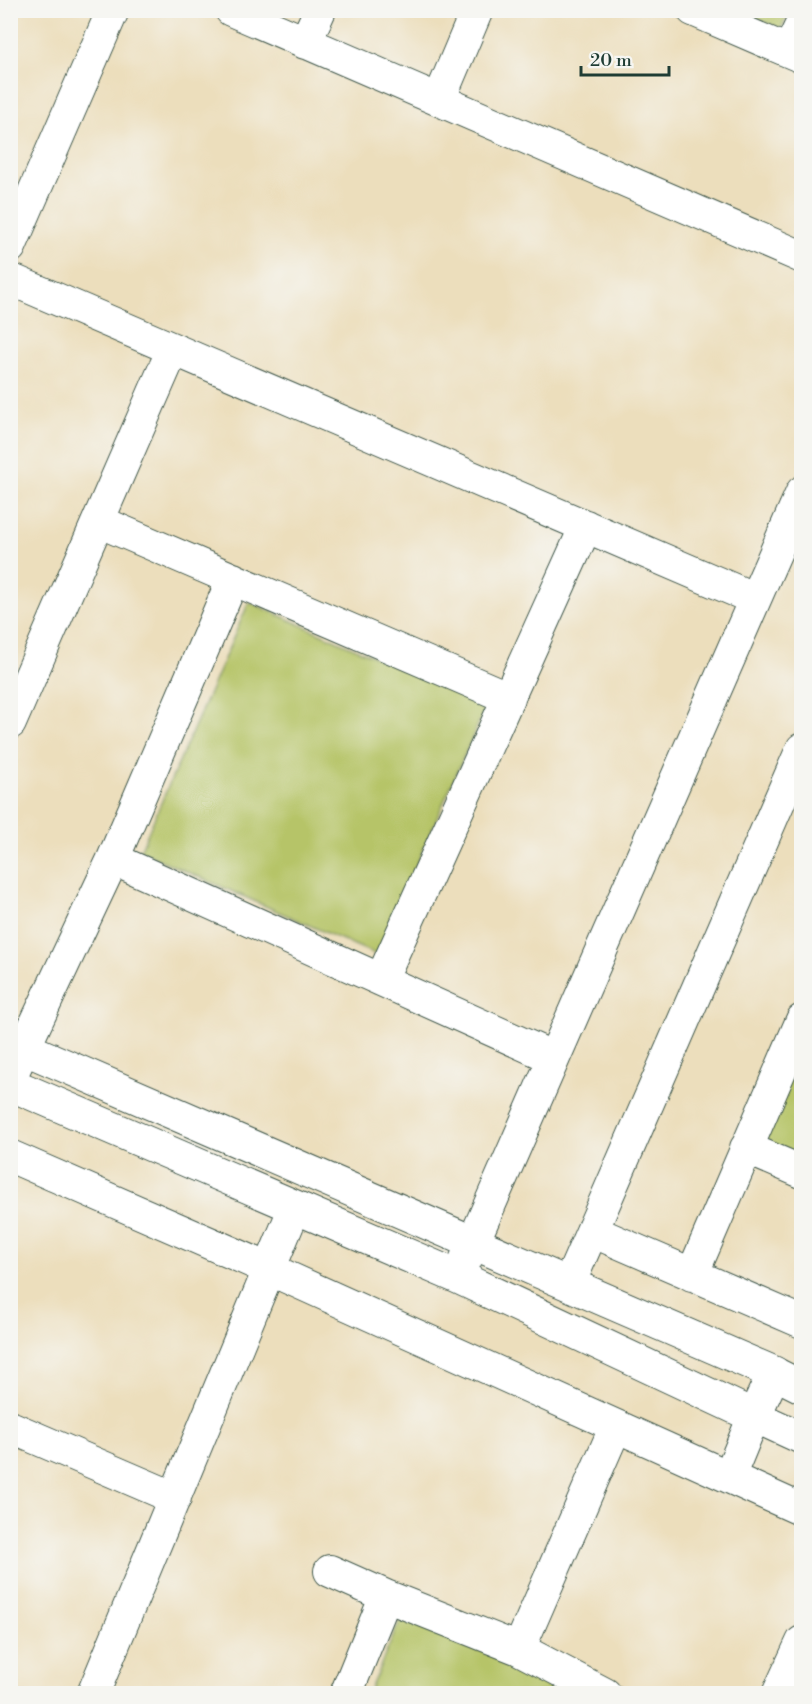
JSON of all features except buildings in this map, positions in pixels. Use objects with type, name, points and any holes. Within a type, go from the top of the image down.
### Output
[{"type":"street","points":[[10,247],[114,10]]},
{"type":"street","points":[[231,10],[801,257]]},
{"type":"street","points":[[305,43],[320,10]]},
{"type":"street","points":[[439,100],[477,10]]},
{"type":"street","points":[[693,10],[795,54],[801,22]]},
{"type":"street","points":[[10,279],[755,598]]},
{"type":"street","points":[[10,723],[173,349]]},
{"type":"street","points":[[458,1277],[801,492]]},
{"type":"street","points":[[98,521],[509,698]]},
{"type":"street","points":[[381,980],[586,526]]},
{"type":"street","points":[[10,1078],[18,1045],[113,859],[233,579]]},
{"type":"street","points":[[569,1284],[801,749]]},
{"type":"street","points":[[113,859],[554,1058]]},
{"type":"street","points":[[692,1275],[801,1020]]},
{"type":"street","points":[[18,1045],[788,1380],[754,1416],[729,1478]]},
{"type":"street","points":[[10,1084],[458,1277],[801,1438]]},
{"type":"street","points":[[746,1148],[801,1172]]},
{"type":"street","points":[[10,1156],[269,1269],[801,1510]]},
{"type":"street","points":[[93,1694],[295,1207]]},
{"type":"street","points":[[592,1231],[801,1322]]},
{"type":"street","points":[[519,1649],[616,1426]]},
{"type":"street","points":[[10,1427],[175,1498]]},
{"type":"street","points":[[330,1572],[519,1649],[605,1694]]},
{"type":"street","points":[[346,1694],[386,1596]]},
{"type":"street","points":[[778,1694],[801,1642]]},
{"type":"green space","points":[[739,11],[789,11],[781,29]]},
{"type":"green space","points":[[249,602],[486,706],[377,955],[140,851]]},
{"type":"green space","points":[[801,1044],[801,1159],[759,1140]]},
{"type":"green space","points":[[406,1607],[563,1693],[368,1694]]}]
